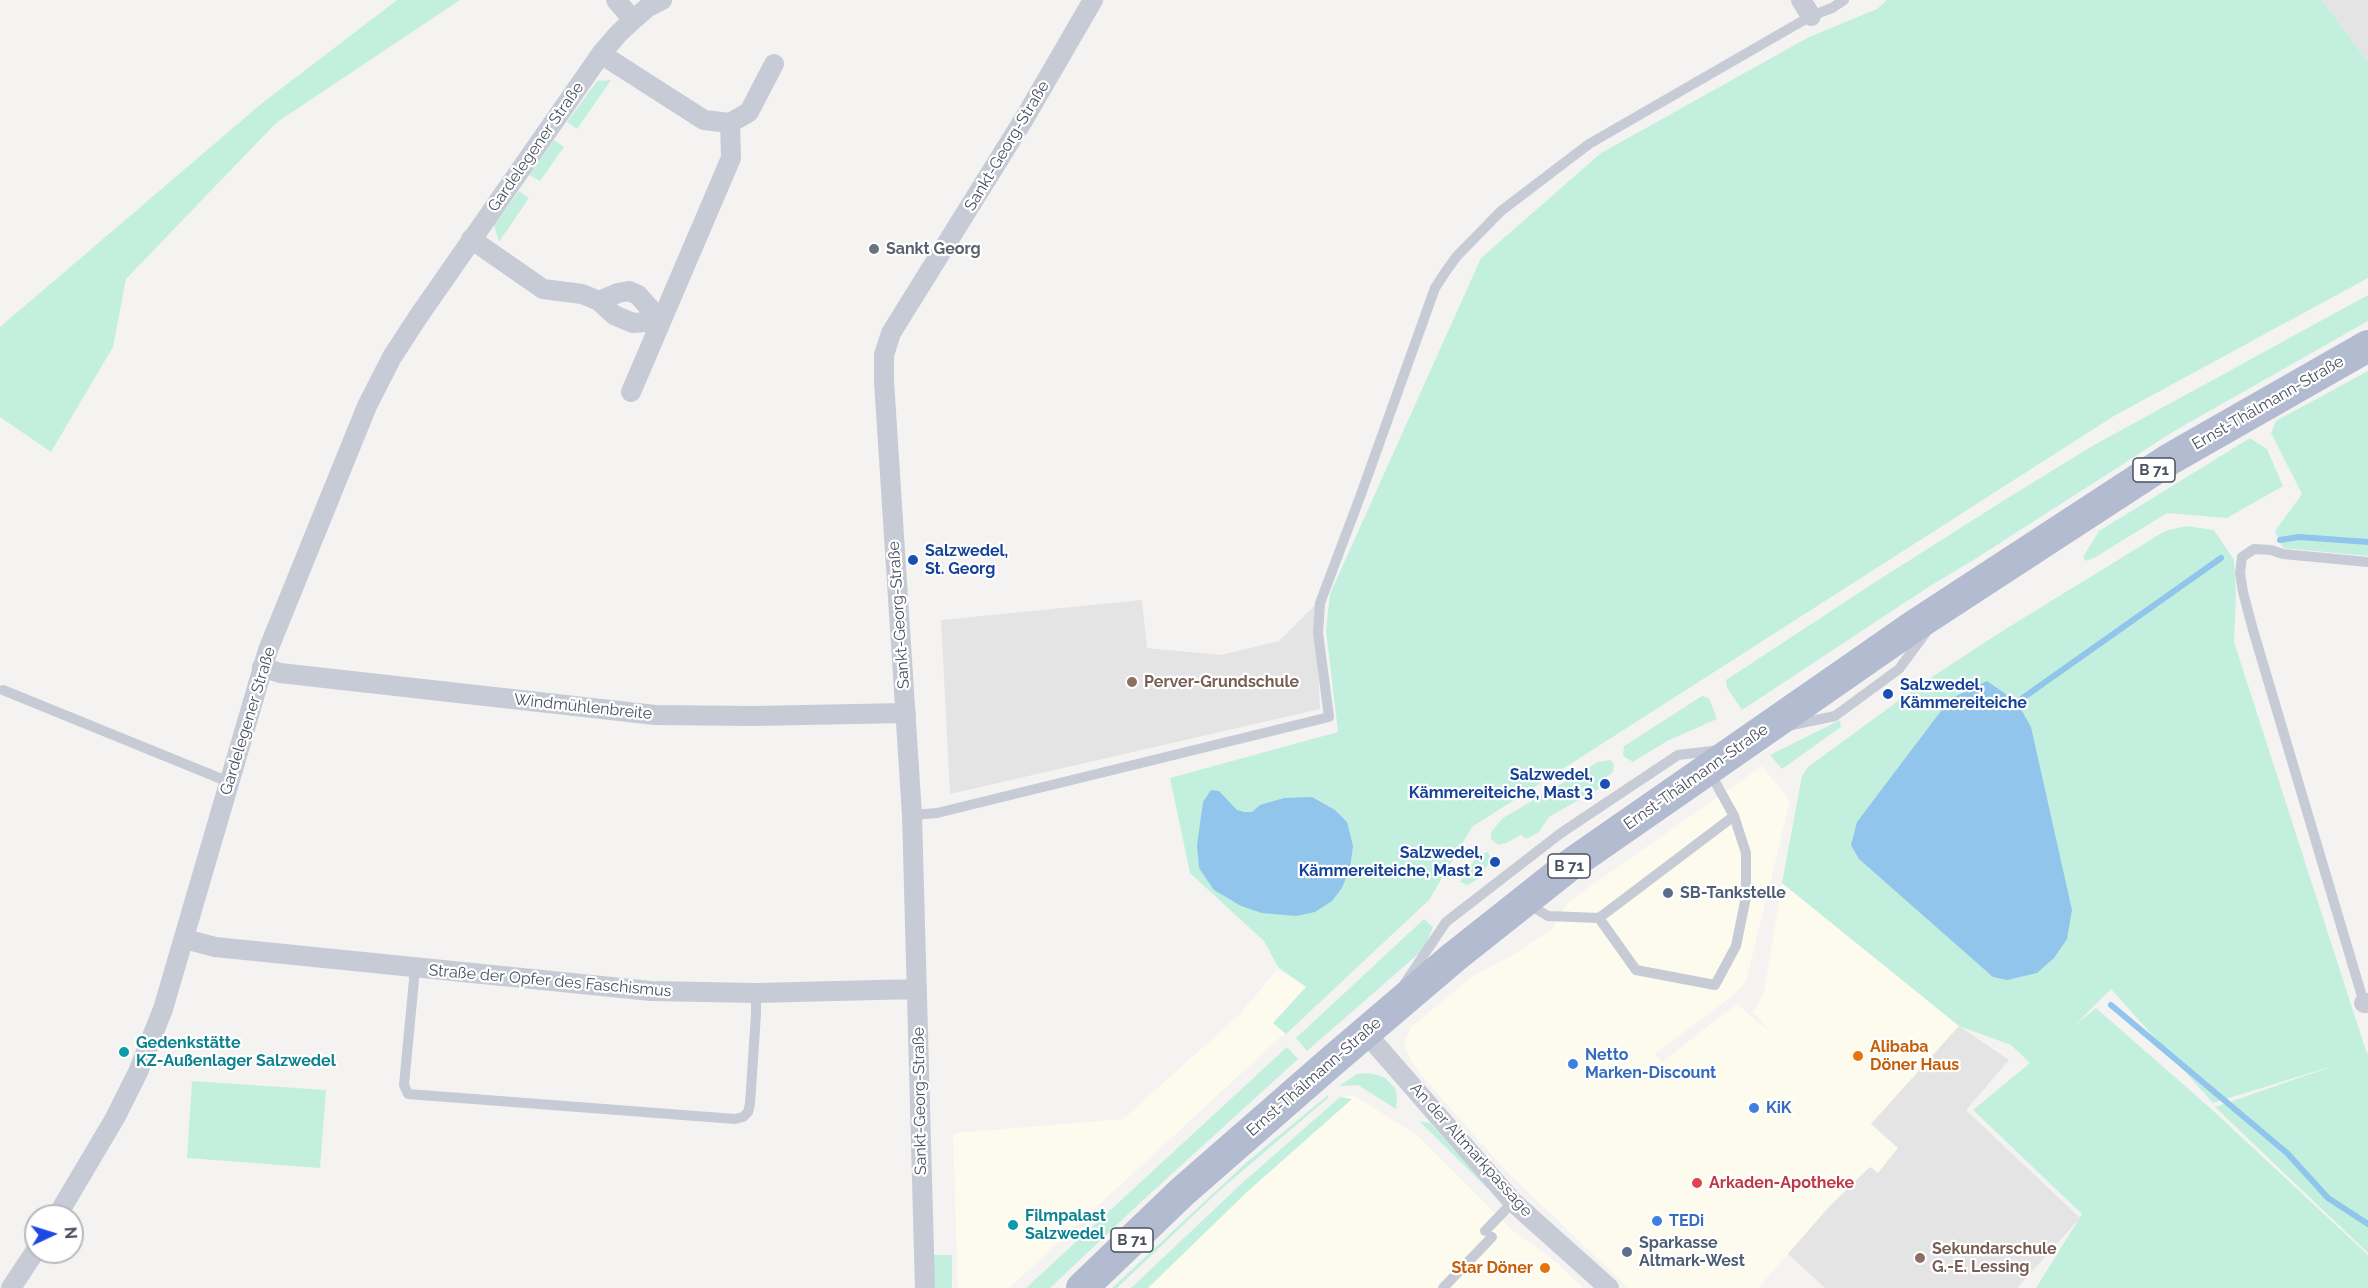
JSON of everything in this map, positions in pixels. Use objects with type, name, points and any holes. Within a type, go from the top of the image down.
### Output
[{"type":"main road","name":"Ernst-Thälmann-Straße","points":[[1082,1288],[1182,1192],[1374,1025],[1522,901],[1762,730],[1946,605],[2170,459],[2368,346]]},
{"type":"street","points":[[616,0],[633,20]]},
{"type":"street","name":"Gardelegener Straße","points":[[64,1204],[109,1128],[138,1072],[163,1009],[262,667],[367,406],[392,357],[471,239],[602,54],[633,20],[648,7],[662,0]]},
{"type":"street","name":"Sankt-Georg-Straße","points":[[925,1288],[912,815],[884,356],[886,345],[899,319],[1024,119],[1093,0]]},
{"type":"street","points":[[602,54],[704,120],[730,123],[749,112],[774,64]]},
{"type":"street","points":[[632,392],[731,158],[730,123]]},
{"type":"street","points":[[471,239],[543,289],[582,294],[599,301],[614,315],[633,323],[661,321]]},
{"type":"street","points":[[599,301],[629,291],[638,295],[661,321]]},
{"type":"street","name":"Windmühlenbreite","points":[[262,667],[280,673],[655,715],[789,716],[906,713]]},
{"type":"street","name":"Straße der Opfer des Faschismus","points":[[185,939],[215,947],[415,969],[651,991],[756,993],[917,989]]},
{"type":"street","name":"An der Altmarkpassage","points":[[1374,1025],[1513,1202],[1609,1288]]},
{"type":"street","points":[[11,1288],[27,1264]]},
{"type":"lane","points":[[912,815],[948,810],[1329,717],[1318,633],[1320,603],[1435,288],[1446,271],[1457,256],[1501,212],[1589,144],[1806,8],[1832,8],[1844,0]]},
{"type":"lane","points":[[2366,1003],[2253,630],[2240,573],[2242,557],[2254,549],[2368,562]]},
{"type":"lane","points":[[3,690],[229,782]]},
{"type":"lane","points":[[1374,1025],[1446,922],[1561,832],[1678,755],[1735,749]]},
{"type":"lane","points":[[1599,918],[1636,970],[1715,985],[1736,946],[1746,897],[1746,853],[1734,816],[1708,769]]},
{"type":"lane","points":[[1522,901],[1548,916],[1599,918],[1734,816]]},
{"type":"lane","points":[[415,969],[404,1084],[408,1094],[735,1119],[743,1117],[748,1112],[750,1104],[756,993]]},
{"type":"lane","points":[[1443,1288],[1513,1202]]},
{"type":"shaded area","points":[[2322,0],[2368,0],[2368,62]]},
{"type":"shaded area","name":"Perver-Grundschule","points":[[1142,600],[1147,648],[1221,655],[1279,641],[1315,605],[1320,709],[950,794],[941,620]]},
{"type":"shaded area","points":[[1762,766],[1790,801],[1746,982],[1734,995],[1655,1054],[1662,1062],[1737,1004],[1770,1032],[1753,1012],[1764,992],[1782,883],[1959,1026],[1871,1124],[1898,1148],[1878,1174],[1869,1167],[1828,1208],[1758,1288],[1628,1288],[1505,1170],[1422,1076],[1411,1061],[1404,1043],[1411,1027],[1473,976],[1516,953],[1552,929],[1568,902]]},
{"type":"shaded area","points":[[1277,970],[1326,995],[1009,1288],[958,1288],[953,1133],[1123,1119],[1239,1015]]},
{"type":"shaded area","points":[[1959,1026],[2009,1060],[1966,1110],[2080,1218],[2017,1288],[1825,1288],[1788,1254],[1828,1208],[1870,1167],[1878,1173],[1898,1148],[1871,1124]]},
{"type":"shaded area","points":[[1355,1096],[1418,1136],[1512,1230],[1557,1263],[1583,1288],[1131,1288],[1242,1183],[1340,1097]]},
{"type":"green space","points":[[397,0],[460,0],[276,123],[126,279],[113,347],[51,452],[0,417],[0,327],[261,104]]},
{"type":"green space","points":[[1887,0],[2322,0],[2368,62],[2368,278],[2114,416],[1472,827],[1429,900],[1286,1034],[1273,1023],[1306,987],[1278,967],[1264,941],[1190,873],[1170,778],[1338,732],[1326,630],[1330,594],[1481,258],[1601,153],[1809,37],[1877,9]]},
{"type":"green space","points":[[611,80],[577,129],[567,122],[597,81]]},
{"type":"green space","points":[[554,140],[564,147],[540,181],[529,175]]},
{"type":"green space","points":[[519,191],[529,198],[499,242],[494,225]]},
{"type":"green space","points":[[2368,295],[2368,321],[2176,430],[1930,586],[1742,710],[1727,688],[1726,680],[1866,588],[2094,445]]},
{"type":"green space","points":[[2368,371],[2368,556],[2283,548],[2275,531],[2302,494],[2271,433],[2276,421]]},
{"type":"green space","points":[[2250,438],[2267,449],[2283,486],[2227,518],[2167,513],[2094,558],[2085,561],[2083,557],[2099,531]]},
{"type":"green space","points":[[2186,526],[2214,530],[2234,560],[2236,593],[2234,642],[2367,1054],[2368,1052],[2368,1253],[2215,1107],[2336,1065],[2213,1103],[2111,989],[2075,1025],[2096,1008],[2208,1106],[2368,1255],[2368,1288],[2036,1288],[2082,1214],[1973,1110],[2030,1063],[2011,1045],[1959,1026],[1782,883],[1802,776],[1808,767],[1924,682],[2004,630],[2165,531]]},
{"type":"green space","points":[[1702,696],[1709,698],[1717,719],[1667,741],[1633,762],[1623,756],[1624,746]]},
{"type":"green space","points":[[1840,720],[1841,727],[1782,769],[1770,755]]},
{"type":"green space","points":[[1611,760],[1614,765],[1613,772],[1604,779],[1602,787],[1549,817],[1539,832],[1526,839],[1521,835],[1498,845],[1491,839],[1491,832],[1503,818],[1598,762]]},
{"type":"green space","points":[[1488,852],[1491,859],[1480,878],[1467,885],[1460,882],[1477,856]]},
{"type":"green space","points":[[1424,919],[1433,927],[1424,949],[1307,1051],[1296,1038]]},
{"type":"green space","points":[[1287,1047],[1298,1059],[1050,1288],[1026,1288]]},
{"type":"green space","points":[[1370,1073],[1384,1077],[1395,1088],[1396,1109],[1358,1085],[1339,1086],[1357,1074]]},
{"type":"green space","points":[[192,1081],[326,1090],[320,1168],[187,1158]]},
{"type":"green space","points":[[1328,1095],[1328,1098],[1219,1191],[1117,1288],[1112,1288],[1248,1161]]},
{"type":"green space","points":[[1340,1097],[1352,1099],[1247,1192],[1148,1288],[1131,1288],[1242,1183]]},
{"type":"green space","points":[[1419,1121],[1430,1123],[1489,1188],[1487,1188]]},
{"type":"green space","points":[[932,1255],[952,1255],[952,1288],[934,1288]]},
{"type":"water","points":[[1987,681],[2017,702],[2031,727],[2072,910],[2067,939],[2054,958],[2037,973],[2007,980],[1993,977],[1859,859],[1851,845],[1857,822],[1950,699]]},
{"type":"water","points":[[1211,790],[1219,791],[1237,810],[1244,812],[1252,812],[1260,805],[1284,798],[1312,797],[1335,810],[1347,822],[1353,846],[1350,868],[1342,888],[1332,901],[1315,912],[1296,916],[1262,913],[1241,906],[1214,890],[1199,868],[1197,845],[1203,802]]},
{"type":"waterway","points":[[2280,540],[2299,537],[2368,542]]},
{"type":"waterway","points":[[2017,702],[2221,558]]},
{"type":"waterway","points":[[2111,1005],[2287,1153],[2328,1198],[2368,1224]]},
{"type":"place","name":"Sankt Georg","points":[[874,249]]},
{"type":"place","name":"Salzwedel, St. Georg","points":[[913,560]]},
{"type":"place","name":"Perver-Grundschule","points":[[1132,682]]},
{"type":"place","name":"Salzwedel, Kämmereiteiche","points":[[1888,694]]},
{"type":"place","name":"Salzwedel, Kämmereiteiche, Mast 3","points":[[1605,784]]},
{"type":"place","name":"Salzwedel, Kämmereiteiche, Mast 2","points":[[1495,862]]},
{"type":"place","name":"SB-Tankstelle","points":[[1668,893]]},
{"type":"place","name":"Gedenkstätte KZ-Außenlager Salzwedel","points":[[124,1052]]},
{"type":"place","name":"Alibaba Döner Haus","points":[[1858,1056]]},
{"type":"place","name":"Netto Marken-Discount","points":[[1573,1064]]},
{"type":"place","name":"KiK","points":[[1754,1108]]},
{"type":"place","name":"Arkaden-Apotheke","points":[[1697,1183]]},
{"type":"place","name":"TEDi","points":[[1657,1221]]},
{"type":"place","name":"Filmpalast Salzwedel","points":[[1013,1225]]},
{"type":"place","name":"Sparkasse Altmark-West","points":[[1627,1252]]},
{"type":"place","name":"Sekundarschule G.-E. Lessing","points":[[1920,1258]]},
{"type":"place","name":"Star Döner","points":[[1545,1268]]}]
